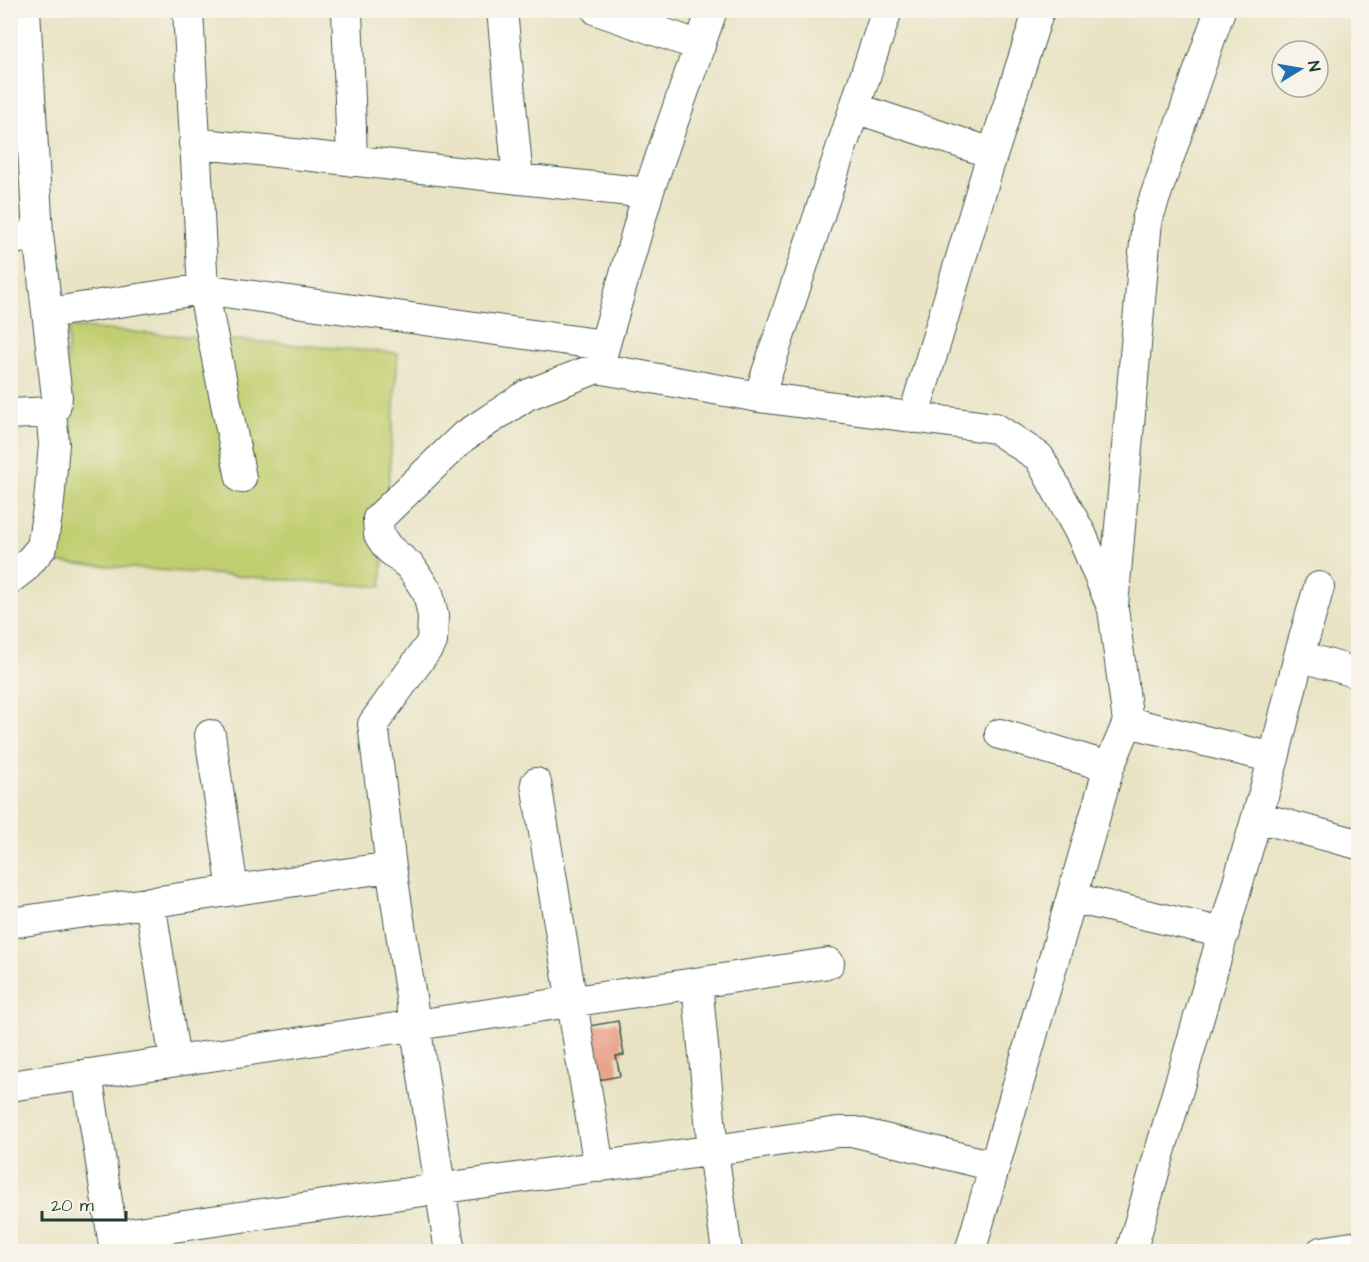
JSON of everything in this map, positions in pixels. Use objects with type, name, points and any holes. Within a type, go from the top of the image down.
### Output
[{"type":"street","points":[[10,414],[51,412],[55,408],[57,397],[48,313],[24,237],[26,10]]},
{"type":"street","points":[[188,10],[203,289],[241,478]]},
{"type":"street","points":[[347,10],[352,161]]},
{"type":"street","points":[[501,10],[518,179]]},
{"type":"street","points":[[597,10],[700,46]]},
{"type":"street","points":[[450,1251],[391,867],[373,724],[432,642],[433,616],[428,593],[411,567],[388,548],[378,535],[378,519],[463,437],[527,394],[601,357],[648,193],[712,10]]},
{"type":"street","points":[[759,397],[887,10]]},
{"type":"street","points":[[913,418],[992,153],[1039,10]]},
{"type":"street","points":[[970,1251],[1109,767],[1128,722],[1113,609],[1147,220],[1220,10]]},
{"type":"street","points":[[855,108],[992,153]]},
{"type":"street","points":[[194,143],[648,193]]},
{"type":"street","points":[[48,313],[203,289],[601,357],[759,397],[996,428],[1039,457],[1082,536],[1113,609]]},
{"type":"street","points":[[10,579],[24,568],[42,547],[54,444],[51,412]]},
{"type":"street","points":[[1131,1251],[1274,758],[1319,587]]},
{"type":"street","points":[[1299,656],[1359,673]]},
{"type":"street","points":[[1128,722],[1274,758]]},
{"type":"street","points":[[1000,734],[1109,767]]},
{"type":"street","points":[[210,735],[233,890]]},
{"type":"street","points":[[537,783],[599,1167]]},
{"type":"street","points":[[1257,817],[1359,844]]},
{"type":"street","points":[[10,923],[391,867]]},
{"type":"street","points":[[1073,898],[1224,933]]},
{"type":"street","points":[[150,902],[175,1061]]},
{"type":"street","points":[[10,1086],[829,963]]},
{"type":"street","points":[[697,983],[713,1151],[727,1251]]},
{"type":"street","points":[[87,1074],[114,1244],[344,1201],[838,1132],[855,1132],[994,1166]]},
{"type":"street","points":[[1321,1251],[1359,1246]]},
{"type":"green space","points":[[69,327],[398,353],[381,587],[52,562]]},
{"type":"building","points":[[618,1021],[624,1055],[616,1056],[620,1076],[593,1081],[583,1027]]}]
